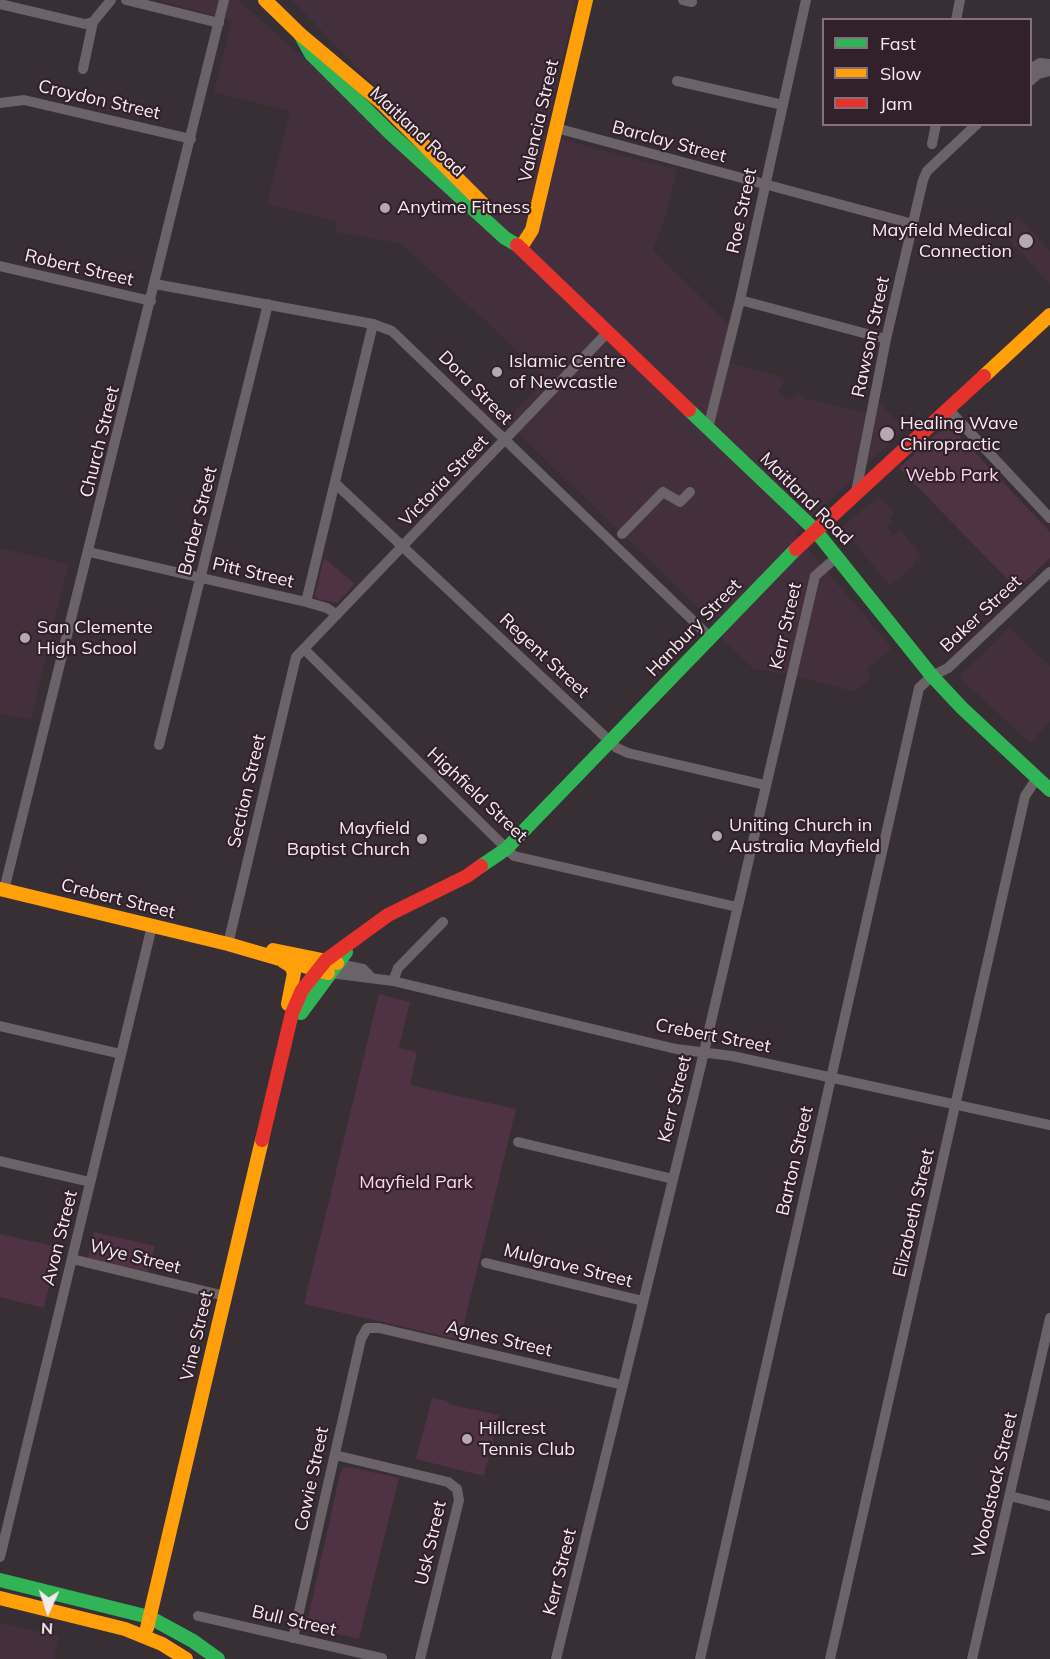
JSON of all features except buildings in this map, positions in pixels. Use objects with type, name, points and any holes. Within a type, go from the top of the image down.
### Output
[{"type":"main road","name":"Maitland Road","points":[[265,0],[300,34],[310,54],[389,132],[505,238],[521,247],[607,333],[815,530],[932,676],[962,708],[1050,790]]},
{"type":"main road","name":"Valencia Street","points":[[521,247],[532,230],[586,0]]},
{"type":"main road","name":"Hanbury Street","points":[[328,967],[350,945],[388,915],[467,876],[506,849],[815,530],[856,496],[1050,315]]},
{"type":"main road","name":"Crebert Street","points":[[2,890],[228,944],[283,961],[328,967]]},
{"type":"main road","name":"Crebert Street","points":[[228,944],[288,952],[328,967]]},
{"type":"main road","points":[[283,961],[294,973],[286,1014],[285,1043]]},
{"type":"main road","name":"Vine Street","points":[[145,1636],[295,1005],[302,990],[328,967]]},
{"type":"main road","points":[[0,1580],[149,1617],[194,1641],[218,1659]]},
{"type":"main road","points":[[0,1598],[84,1618],[145,1636],[186,1659]]},
{"type":"street","points":[[82,69],[93,22],[111,0]]},
{"type":"street","points":[[126,0],[219,23]]},
{"type":"street","name":"Church Street","points":[[2,890],[89,552],[224,0]]},
{"type":"street","name":"Roe Street","points":[[708,428],[740,300],[806,0]]},
{"type":"street","points":[[956,18],[960,0]]},
{"type":"street","points":[[0,4],[85,24],[93,22]]},
{"type":"street","points":[[1032,75],[1040,63],[1050,64]]},
{"type":"street","points":[[1032,77],[1050,70]]},
{"type":"street","points":[[677,81],[783,105]]},
{"type":"street","name":"Croydon Street","points":[[0,103],[24,100],[191,139]]},
{"type":"street","points":[[932,144],[936,126]]},
{"type":"street","name":"Rawson Street","points":[[856,496],[886,339],[923,180],[927,171],[975,126]]},
{"type":"street","name":"Barclay Street","points":[[555,128],[913,224]]},
{"type":"street","name":"Robert Street","points":[[0,266],[151,301]]},
{"type":"street","name":"Dora Street","points":[[155,284],[373,324],[392,331],[710,637]]},
{"type":"street","points":[[740,300],[886,339]]},
{"type":"street","name":"Barber Street","points":[[159,746],[268,304]]},
{"type":"street","points":[[306,602],[373,324]]},
{"type":"street","name":"Victoria Street","points":[[304,649],[607,333]]},
{"type":"street","points":[[948,409],[1050,518]]},
{"type":"street","name":"Regent Street","points":[[336,484],[610,741],[628,753],[765,785]]},
{"type":"street","points":[[622,534],[663,486],[680,502],[690,492]]},
{"type":"street","name":"Pitt Street","points":[[89,552],[306,602],[327,608],[337,615]]},
{"type":"street","name":"Kerr Street","points":[[556,1659],[704,1052],[815,576],[838,556]]},
{"type":"street","name":"Baker Street","points":[[932,676],[948,668],[1050,573]]},
{"type":"street","name":"Highfield Street","points":[[304,649],[506,849],[518,857],[737,907]]},
{"type":"street","name":"Section Street","points":[[228,944],[293,665],[304,649]]},
{"type":"street","name":"Barton Street","points":[[700,1659],[916,701],[920,688],[932,676]]},
{"type":"street","name":"Elizabeth Street","points":[[830,1659],[1025,796],[1038,778]]},
{"type":"street","points":[[393,981],[398,968],[443,922]]},
{"type":"street","name":"Avon Street","points":[[0,1557],[152,926]]},
{"type":"street","name":"Crebert Street","points":[[328,967],[363,969],[370,976],[676,1049],[704,1052],[831,1077],[1050,1125]]},
{"type":"street","points":[[0,1026],[121,1054]]},
{"type":"street","points":[[518,1142],[673,1179]]},
{"type":"street","points":[[0,1161],[90,1182]]},
{"type":"street","name":"Wye Street","points":[[72,1259],[225,1296]]},
{"type":"street","name":"Mulgrave Street","points":[[486,1263],[643,1301]]},
{"type":"street","name":"Woodstock Street","points":[[972,1659],[1050,1318]]},
{"type":"street","name":"Agnes Street","points":[[367,1329],[380,1328],[623,1384]]},
{"type":"street","name":"Cowie Street","points":[[293,1638],[360,1339],[367,1329]]},
{"type":"street","name":"Usk Street","points":[[335,1455],[448,1482],[457,1489],[459,1500],[420,1659]]},
{"type":"street","points":[[1010,1496],[1050,1506]]},
{"type":"street","name":"Bull Street","points":[[198,1616],[382,1658]]},
{"type":"shaded area","points":[[159,0],[238,0],[304,58],[365,117],[374,85],[292,0],[576,0],[545,135],[677,170],[664,220],[653,250],[729,325],[723,361],[782,377],[786,381],[777,391],[789,401],[798,392],[808,402],[810,399],[864,413],[879,402],[904,429],[795,534],[892,648],[866,670],[872,677],[855,692],[786,674],[754,669],[725,642],[709,618],[506,421],[546,379],[488,323],[400,243],[335,232],[337,221],[267,204],[290,111],[214,92],[232,21]]},
{"type":"shaded area","name":"Mayfield Medical Connection","points":[[1018,216],[1050,251],[1050,284],[1001,231]]},
{"type":"shaded area","points":[[879,496],[894,514],[889,518],[892,522],[886,527],[893,535],[900,530],[922,556],[912,564],[914,566],[890,586],[842,527]]},
{"type":"shaded area","name":"San Clemente High School","points":[[0,548],[68,564],[31,720],[0,713]]},
{"type":"shaded area","points":[[1009,628],[1050,666],[1050,721],[1030,743],[959,677]]},
{"type":"shaded area","points":[[0,1623],[59,1636],[54,1659],[0,1659]]},
{"type":"green space","name":"Webb Park","points":[[945,426],[953,429],[1050,532],[1050,558],[1017,589],[899,468]]},
{"type":"green space","points":[[324,558],[355,584],[337,603],[318,599],[315,596]]},
{"type":"green space","name":"Mayfield Park","points":[[379,994],[410,1002],[399,1048],[417,1052],[410,1085],[516,1109],[460,1340],[304,1304]]},
{"type":"green space","points":[[94,1232],[155,1246],[148,1272],[88,1258]]},
{"type":"green space","points":[[0,1234],[58,1247],[44,1308],[0,1297]]},
{"type":"green space","name":"Hillcrest Tennis Club","points":[[432,1398],[447,1401],[448,1404],[499,1415],[484,1476],[416,1459]]},
{"type":"green space","points":[[349,1467],[399,1478],[359,1639],[306,1627],[340,1474],[343,1468]]},
{"type":"traffic: fast","points":[[300,34],[311,54],[389,132],[505,238],[517,245]]},
{"type":"traffic: fast","points":[[689,410],[815,530],[932,676],[962,708],[1050,790]]},
{"type":"traffic: fast","points":[[481,866],[506,849],[796,549]]},
{"type":"traffic: fast","points":[[301,1013],[346,952]]},
{"type":"traffic: fast","points":[[0,1580],[149,1617],[193,1641],[218,1659]]},
{"type":"traffic: slow","points":[[265,0],[300,34],[383,104],[487,208]]},
{"type":"traffic: slow","points":[[521,247],[532,230],[586,0]]},
{"type":"traffic: slow","points":[[984,376],[1050,315]]},
{"type":"traffic: slow","points":[[0,889],[228,944],[328,973]]},
{"type":"traffic: slow","points":[[273,950],[337,963]]},
{"type":"traffic: slow","points":[[283,961],[291,966],[294,973],[288,1004]]},
{"type":"traffic: slow","points":[[147,1628],[262,1140]]},
{"type":"traffic: slow","points":[[0,1598],[125,1629],[162,1644],[186,1659]]},
{"type":"traffic: jam","points":[[517,245],[689,410]]},
{"type":"traffic: jam","points":[[796,549],[984,376]]},
{"type":"traffic: jam","points":[[262,1140],[292,1013],[302,990],[326,960],[388,915],[467,876],[481,866]]},
{"type":"place","name":"Anytime Fitness","points":[[385,208]]},
{"type":"place","name":"Mayfield Medical Connection","points":[[1026,241]]},
{"type":"place","name":"Islamic Centre of Newcastle","points":[[497,372]]},
{"type":"place","name":"Healing Wave Chiropractic","points":[[887,434]]},
{"type":"place","name":"San Clemente High School","points":[[25,638]]},
{"type":"place","name":"Uniting Church in Australia Mayfield","points":[[717,836]]},
{"type":"place","name":"Mayfield Baptist Church","points":[[422,839]]},
{"type":"place","name":"Hillcrest Tennis Club","points":[[467,1439]]}]
